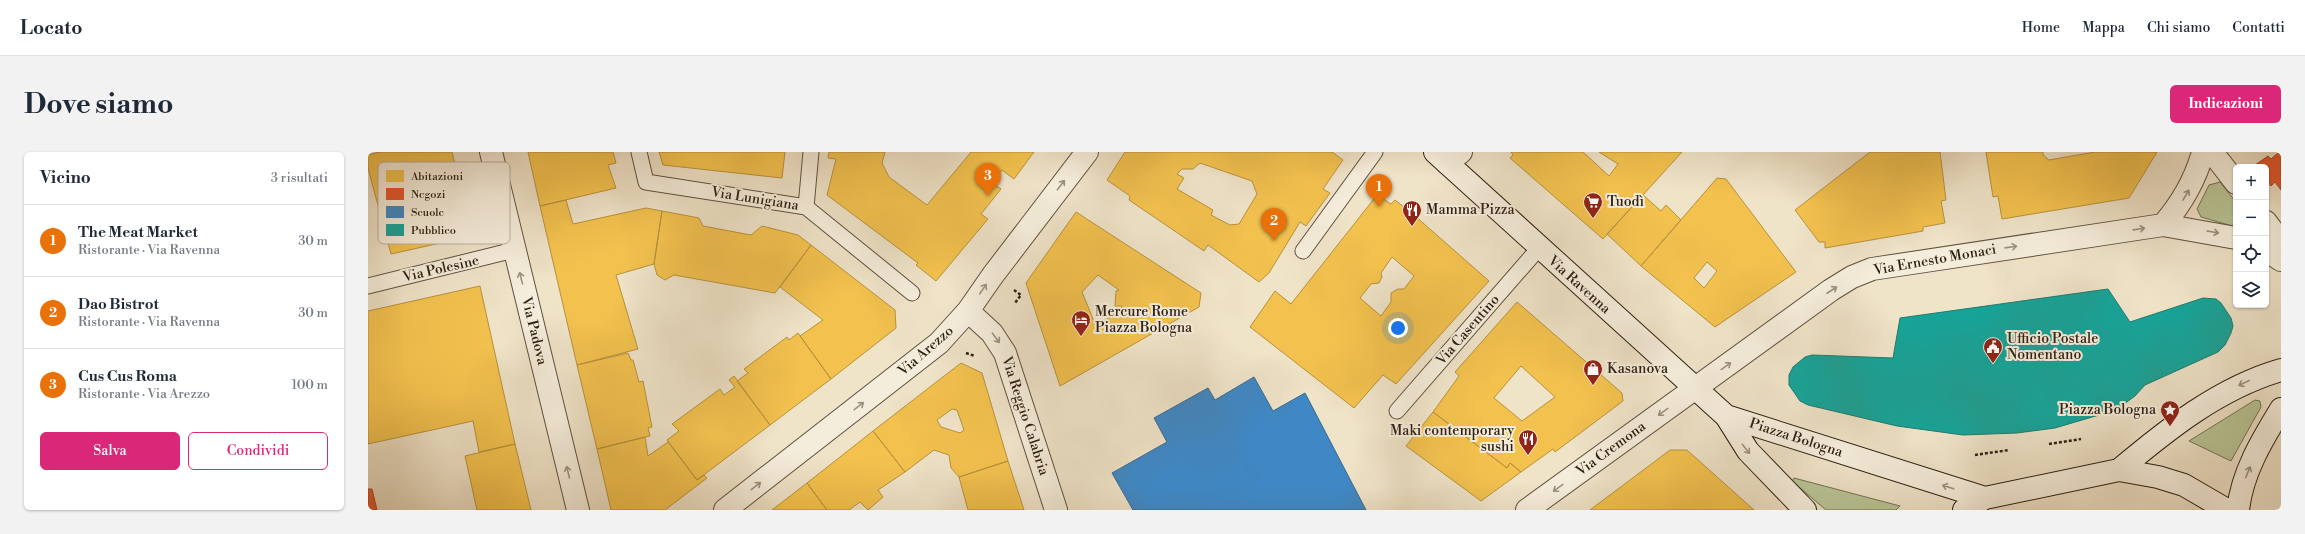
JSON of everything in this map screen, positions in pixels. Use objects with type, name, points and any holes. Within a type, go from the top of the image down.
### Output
[{"type":"street","name":"Via Padova","points":[[491,152],[493,162]]},
{"type":"street","name":"Via Arezzo","points":[[725,510],[929,351],[968,311],[993,275],[1087,152]]},
{"type":"street","points":[[2163,226],[2191,187],[2204,152]]},
{"type":"street","points":[[2212,152],[2233,179]]},
{"type":"street","name":"Via Ravenna","points":[[1448,156],[1539,248],[1726,416]]},
{"type":"street","name":"Via Ernesto Monaci","points":[[1695,389],[1831,290],[1852,277],[1872,269],[2163,226],[2211,232],[2233,237]]},
{"type":"street","points":[[2269,226],[2281,242]]},
{"type":"street","name":"Via Padova","points":[[510,233],[578,510]]},
{"type":"street","points":[[2269,252],[2281,260]]},
{"type":"street","name":"Via Reggio Calabria","points":[[968,311],[992,333],[1005,353],[1056,510]]},
{"type":"street","name":"Piazza Bologna","points":[[2119,470],[2192,412],[2243,384],[2281,370]]},
{"type":"street","name":"Via Cremona","points":[[1527,510],[1695,389]]},
{"type":"street","points":[[2238,510],[2241,493],[2249,470],[2281,409]]},
{"type":"street","name":"Piazza Bologna","points":[[1726,416],[1985,498]]},
{"type":"street","name":"Piazza Bologna","points":[[1726,416],[1748,451],[1805,510]]},
{"type":"street","name":"Piazza Bologna","points":[[1964,510],[1985,498],[2119,470],[2158,477],[2184,485],[2227,510]]},
{"type":"lane","name":"Via Lunigiana","points":[[639,152],[646,182],[806,207],[912,293]]},
{"type":"lane","points":[[806,207],[811,152]]},
{"type":"lane","points":[[1303,251],[1375,152]]},
{"type":"lane","name":"Via Casentino","points":[[1397,411],[1539,248]]},
{"type":"lane","name":"Via Polesine","points":[[368,286],[514,250]]},
{"type":"path","points":[[2049,444],[2081,439]]},
{"type":"path","points":[[1975,455],[2009,450]]},
{"type":"green space","points":[[2220,182],[2233,198],[2233,226],[2201,217],[2197,209],[2209,185]]},
{"type":"green space","points":[[2255,400],[2260,401],[2261,407],[2231,461],[2189,441]]},
{"type":"green space","points":[[1794,478],[1900,506],[1896,510],[1826,510],[1792,481]]},
{"type":"building: Abitazioni","points":[[380,152],[452,152],[454,162],[378,162],[378,205],[368,168],[368,155]]},
{"type":"building: Abitazioni","points":[[528,152],[613,152],[616,163],[608,165],[616,188],[540,206]]},
{"type":"building: Abitazioni","points":[[659,152],[785,152],[782,178],[663,165]]},
{"type":"building: Abitazioni","points":[[829,152],[885,152],[882,163],[889,177],[927,205],[971,152],[1034,152],[1014,179],[1002,170],[991,183],[1001,189],[981,214],[988,219],[936,281],[916,265],[918,263],[827,195],[836,159],[828,158]]},
{"type":"building: Abitazioni","points":[[1125,152],[1332,152],[1343,160],[1323,189],[1330,193],[1306,226],[1300,222],[1269,273],[1259,282],[1208,245],[1204,251],[1129,200],[1130,196],[1107,180]],"holes":[[[1200,163],[1252,181],[1257,194],[1239,224],[1230,225],[1211,215],[1213,210],[1177,189],[1184,178],[1177,174],[1182,169],[1193,169]]]},
{"type":"building: Abitazioni","points":[[1511,152],[1583,152],[1609,176],[1618,164],[1599,152],[1682,152],[1603,239],[1510,158],[1513,155]]},
{"type":"building: Abitazioni","points":[[1870,152],[1940,152],[1946,200],[1941,201],[1945,223],[1923,227],[1923,231],[1825,248],[1825,242],[1819,242],[1795,210]]},
{"type":"building: Abitazioni","points":[[1986,152],[2043,152],[2043,155],[2049,160],[2095,152],[2157,152],[2129,198],[2002,219],[1998,196],[1993,197]]},
{"type":"building: Abitazioni","points":[[1717,178],[1726,179],[1796,272],[1715,327],[1641,266]],"holes":[[[1707,262],[1717,271],[1704,288],[1694,278]]]},
{"type":"building: Abitazioni","points":[[1377,195],[1391,204],[1395,200],[1489,281],[1396,384],[1383,375],[1354,408],[1250,327],[1275,291],[1291,304]],"holes":[[[1392,257],[1414,276],[1404,289],[1398,289],[1391,293],[1391,302],[1381,316],[1360,298],[1371,284],[1379,283],[1382,277],[1381,273]]]},
{"type":"building: Abitazioni","points":[[1643,195],[1661,211],[1666,205],[1681,220],[1641,266],[1607,234]]},
{"type":"building: Abitazioni","points":[[566,200],[573,224],[646,208],[662,211],[654,264],[616,275],[638,349],[577,365],[540,206]]},
{"type":"building: Abitazioni","points":[[662,211],[699,218],[703,226],[751,235],[762,226],[798,235],[811,245],[775,293],[674,275],[665,280],[657,275],[654,264]]},
{"type":"building: Abitazioni","points":[[1076,212],[1201,293],[1199,307],[1060,386],[1026,283]],"holes":[[[1098,275],[1119,290],[1116,291],[1115,306],[1122,306],[1121,310],[1096,326],[1082,292]]]},
{"type":"building: Abitazioni","points":[[388,244],[436,244],[391,254]]},
{"type":"building: Abitazioni","points":[[811,245],[895,310],[896,328],[831,379],[800,336],[823,320],[780,287]]},
{"type":"building: Abitazioni","points":[[480,286],[515,444],[479,452],[473,421],[368,444],[368,311]]},
{"type":"building: Abitazioni","points":[[1517,302],[1622,393],[1623,401],[1555,452],[1553,449],[1521,472],[1510,463],[1507,468],[1433,412],[1459,376],[1455,372]],"holes":[[[1521,366],[1555,397],[1522,421],[1494,398]]]},
{"type":"building: Abitazioni","points":[[798,333],[831,379],[770,425],[737,381],[748,373],[744,369],[787,337],[789,340]]},
{"type":"building: Abitazioni","points":[[628,353],[631,360],[633,360],[639,382],[643,381],[652,427],[648,428],[650,436],[597,449],[577,365]]},
{"type":"building: Abitazioni","points":[[961,363],[982,373],[1008,461],[959,477],[951,468],[949,455],[934,450],[905,472],[873,431]],"holes":[[[952,409],[957,410],[964,430],[960,433],[941,427],[937,420]]]},
{"type":"building: Abitazioni","points":[[734,376],[770,425],[697,480],[667,440],[679,431],[672,424],[720,389],[724,395],[735,387],[729,380]]},
{"type":"building: Abitazioni","points":[[1433,412],[1507,468],[1510,463],[1521,472],[1481,501],[1406,446]]},
{"type":"building: Abitazioni","points":[[873,431],[905,472],[878,490],[883,497],[868,510],[860,502],[849,510],[827,510],[807,483]]},
{"type":"building: Abitazioni","points":[[645,437],[648,456],[668,442],[697,480],[704,475],[707,478],[665,510],[611,510],[597,449]]},
{"type":"building: Abitazioni","points":[[515,444],[531,510],[477,510],[465,456]]},
{"type":"building: Abitazioni","points":[[1670,450],[1687,450],[1754,510],[1590,510]]},
{"type":"building: Abitazioni","points":[[1008,461],[1024,510],[968,510],[959,477]]},
{"type":"building: Abitazioni","points":[[807,483],[827,510],[772,510]]},
{"type":"building: Negozi","points":[[2281,152],[2281,190],[2275,182],[2271,186],[2269,184],[2269,164],[2256,164],[2268,156],[2271,159]]},
{"type":"building: Negozi","points":[[368,489],[372,489],[377,510],[368,510]]},
{"type":"building: Scuole","points":[[1254,377],[1273,411],[1305,393],[1366,510],[1133,510],[1112,473],[1167,442],[1154,418],[1208,388],[1215,400]]},
{"type":"building: Pubblico","name":"Ufficio Postale Nomentano","points":[[2108,289],[2130,322],[2203,298],[2216,299],[2221,303],[2231,318],[2233,326],[2231,333],[2225,345],[2218,352],[2145,385],[2135,396],[2116,410],[2055,428],[2017,433],[1963,435],[1897,426],[1808,405],[1800,401],[1789,385],[1789,375],[1793,367],[1805,357],[1812,355],[1893,358],[1900,318]]},
{"type":"place","name":"Cus Cus Roma","points":[[988,196]]},
{"type":"place","name":"The Meat Market","points":[[1379,207]]},
{"type":"place","name":"Tuodì","points":[[1593,219]]},
{"type":"place","name":"Mamma Pizza","points":[[1412,227]]},
{"type":"place","name":"Dao Bistrot","points":[[1274,241]]},
{"type":"place","name":"Mercure Rome Piazza Bologna","points":[[1081,337]]},
{"type":"place","name":"Ufficio Postale Nomentano","points":[[1993,364]]},
{"type":"place","name":"Kasanova","points":[[1593,386]]},
{"type":"place","name":"Piazza Bologna","points":[[2170,427]]},
{"type":"place","name":"Maki contemporary sushi","points":[[1528,456]]}]
